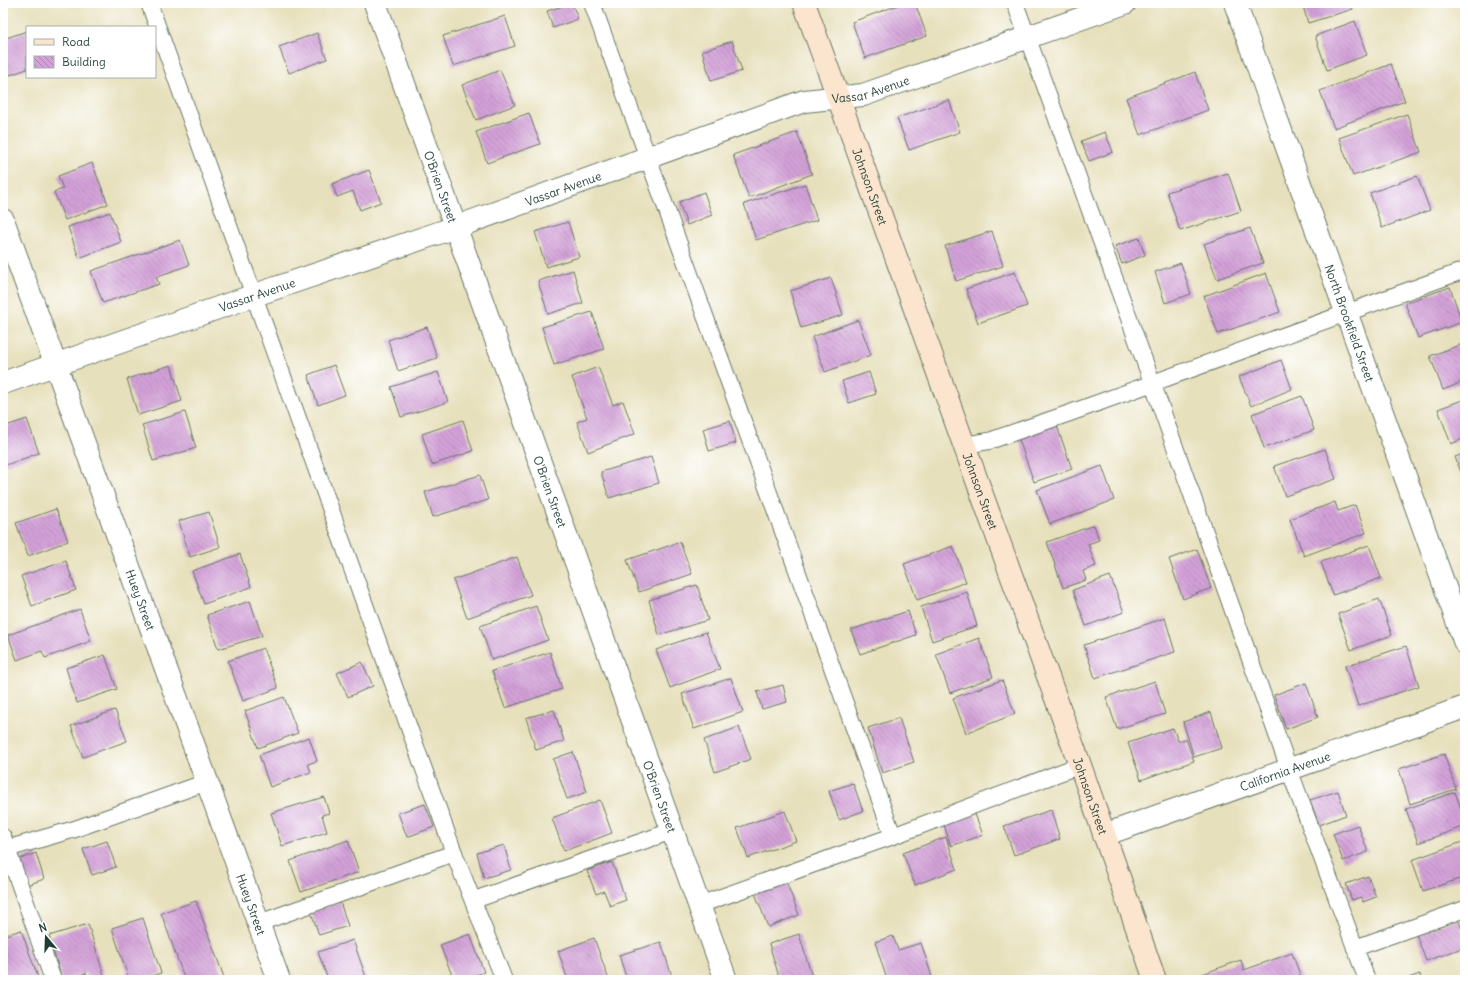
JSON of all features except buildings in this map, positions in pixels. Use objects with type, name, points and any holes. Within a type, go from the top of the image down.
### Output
[{"type":"street","name":"O'Brien Street","points":[[375,3],[726,980]]},
{"type":"street","name":"Johnson Street","points":[[804,3],[1080,765],[1155,980]]},
{"type":"street","name":"Vassar Avenue","points":[[3,384],[55,364],[255,294],[456,227],[804,101],[838,99],[863,95],[1125,3]]},
{"type":"street","name":"North Brookfield Street","points":[[1235,3],[1465,644]]},
{"type":"street","name":"Huey Street","points":[[3,220],[279,980]]},
{"type":"street","name":"California Avenue","points":[[1104,835],[1465,706]]},
{"type":"lane","points":[[149,3],[255,294],[454,853],[474,900],[504,980]]},
{"type":"lane","points":[[592,3],[893,836]]},
{"type":"lane","points":[[1015,3],[1152,382],[1289,769],[1367,980]]},
{"type":"lane","points":[[964,445],[989,442],[1465,270]]},
{"type":"lane","points":[[699,905],[893,836],[1080,765]]},
{"type":"lane","points":[[53,980],[4,846],[75,829],[207,782]]},
{"type":"lane","points":[[474,900],[672,831]]},
{"type":"lane","points":[[259,923],[454,853]]},
{"type":"lane","points":[[1355,948],[1465,909]]}]
